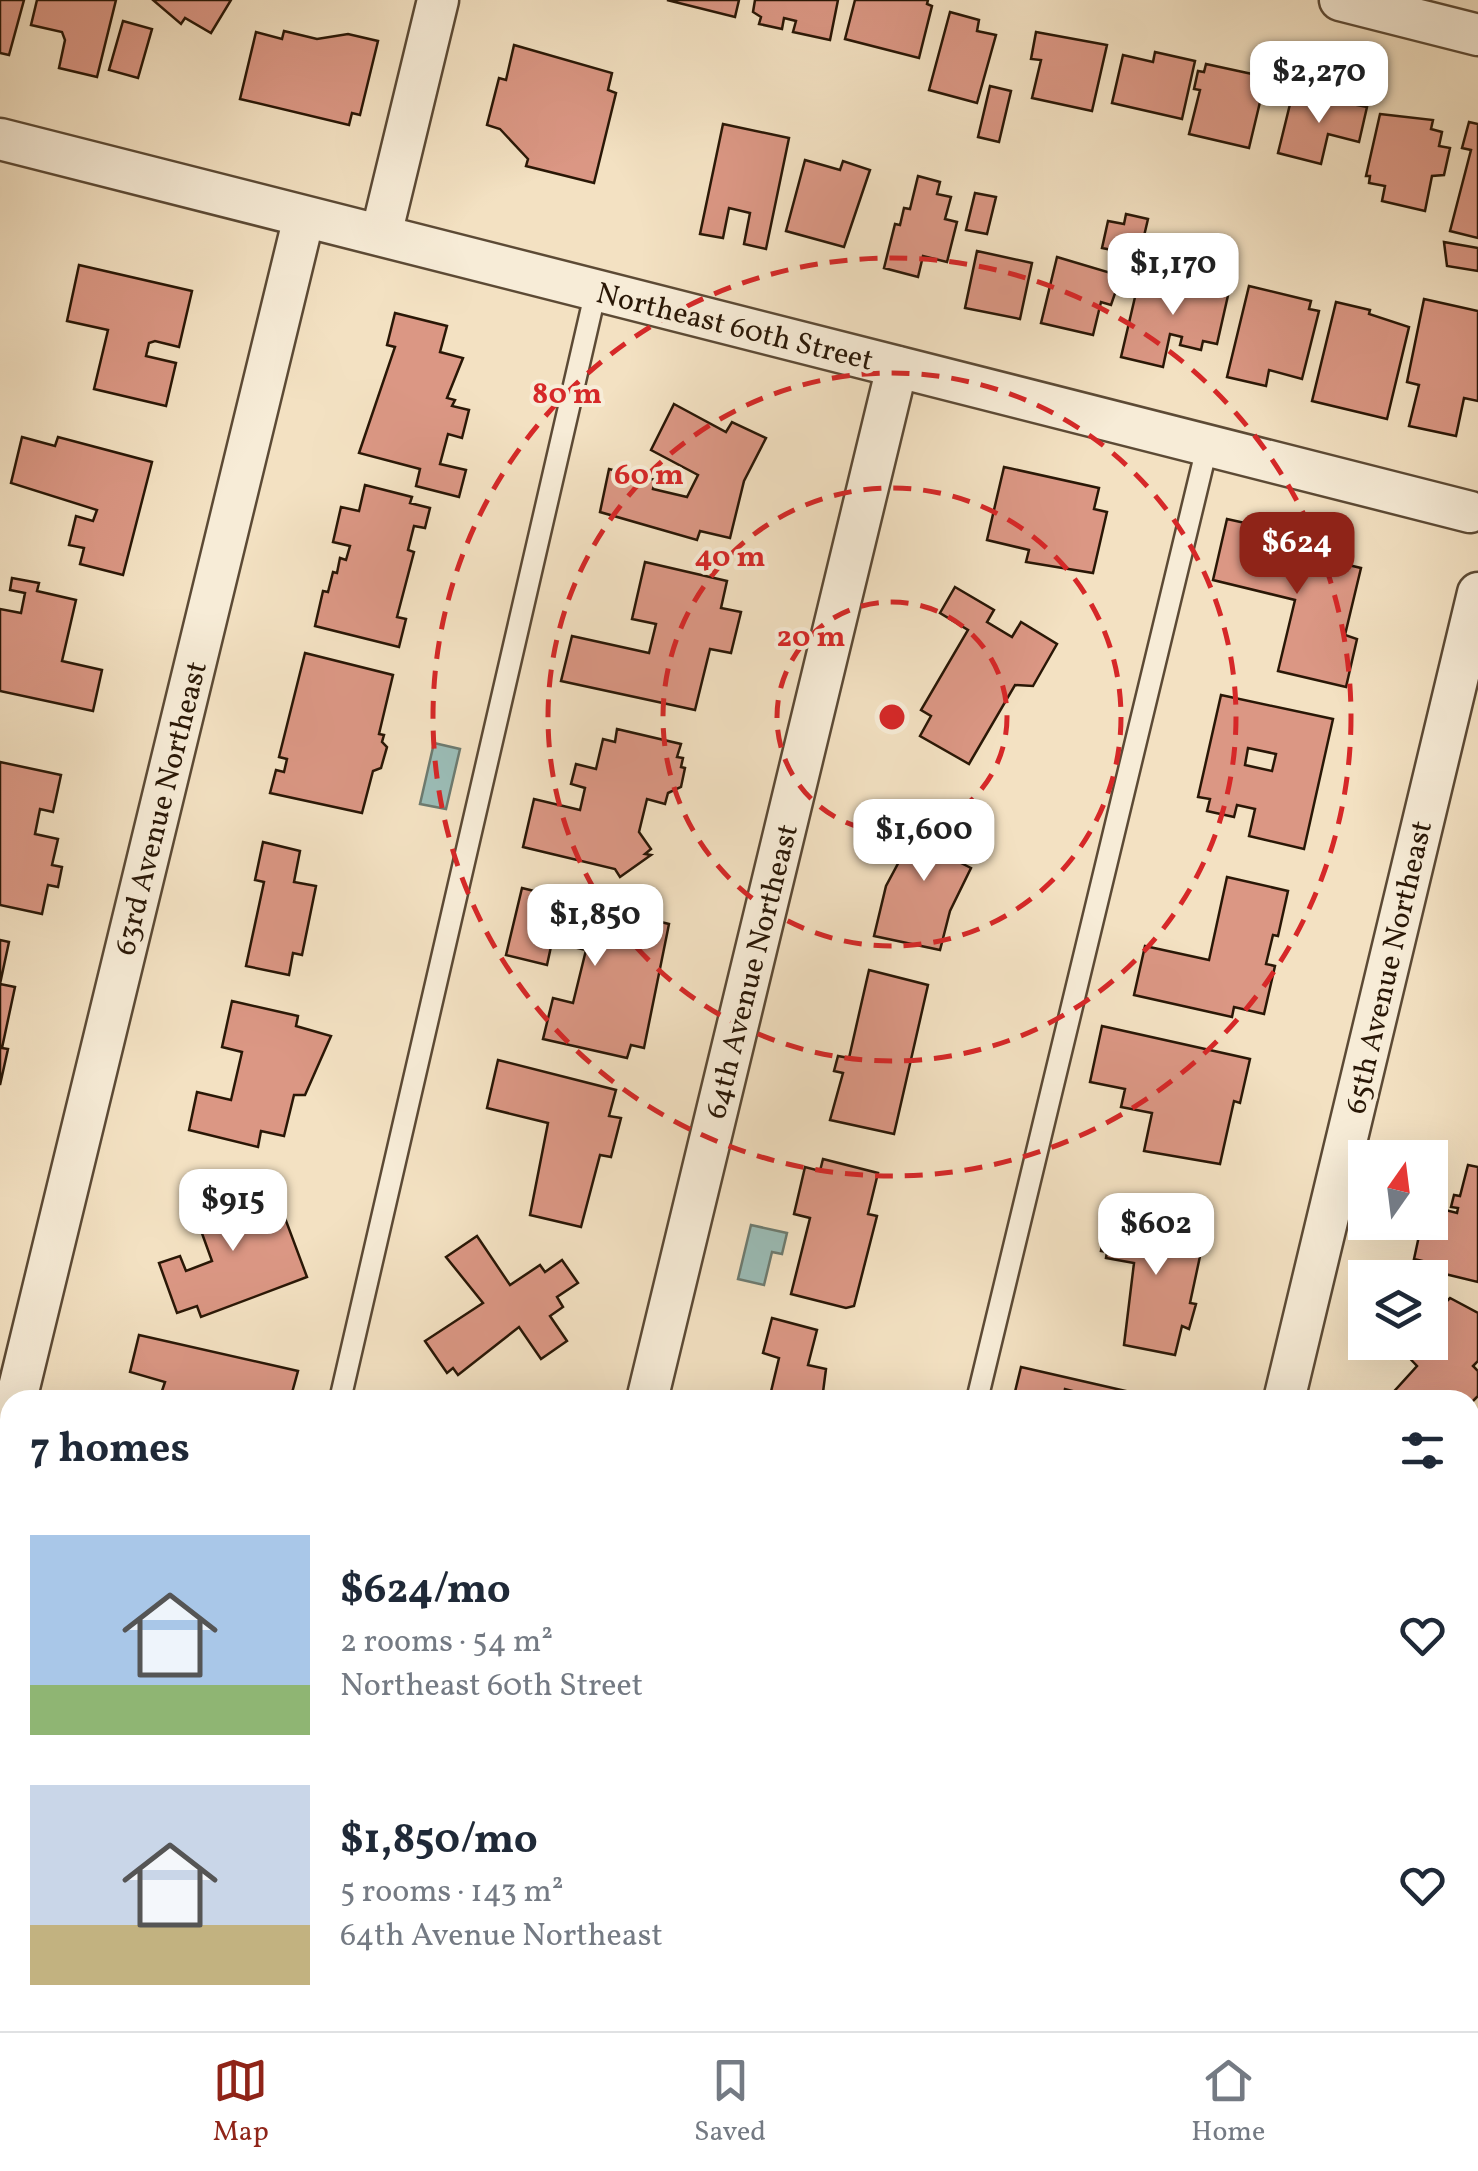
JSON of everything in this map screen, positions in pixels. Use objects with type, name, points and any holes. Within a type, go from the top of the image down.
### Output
[{"type":"street","points":[[381,236],[438,0]]},
{"type":"street","points":[[1340,0],[1478,35]]},
{"type":"street","name":"Northeast 60th Street","points":[[0,139],[1475,516]]},
{"type":"street","name":"63rd Avenue Northeast","points":[[18,1390],[304,217]]},
{"type":"street","name":"64th Avenue Northeast","points":[[649,1390],[897,367]]},
{"type":"street","name":"65th Avenue Northeast","points":[[1286,1390],[1478,592]]},
{"type":"lane","points":[[342,1390],[596,290]]},
{"type":"lane","points":[[979,1390],[1207,447]]},
{"type":"water","points":[[434,743],[460,749],[446,809],[420,804]]},
{"type":"water","points":[[751,1225],[787,1233],[782,1254],[772,1252],[764,1285],[738,1279]]},
{"type":"building","points":[[0,0],[24,0],[9,55],[0,53]]},
{"type":"building","points":[[37,0],[116,0],[97,77],[59,68],[65,40],[62,32],[31,25]]},
{"type":"building","points":[[153,0],[231,0],[211,33],[185,18],[181,24]]},
{"type":"building","points":[[667,0],[739,0],[735,17]]},
{"type":"building","points":[[755,0],[838,0],[830,40],[793,32],[796,21],[784,18],[782,29],[759,24],[761,17],[753,12]]},
{"type":"building","points":[[855,0],[928,0],[927,4],[932,6],[919,58],[845,39]]},
{"type":"building","points":[[950,12],[979,20],[977,31],[996,35],[977,103],[929,90]]},
{"type":"building","points":[[123,21],[152,29],[138,78],[109,70]]},
{"type":"building","points":[[284,31],[317,39],[348,34],[378,41],[360,115],[352,113],[349,125],[240,99],[256,32],[282,39]]},
{"type":"building","points":[[1036,32],[1107,45],[1092,111],[1032,98],[1041,60],[1031,59]]},
{"type":"building","points":[[514,45],[612,73],[608,90],[616,93],[594,183],[526,166],[528,159],[500,129],[487,125],[499,78],[506,80]]},
{"type":"building","points":[[1155,52],[1195,61],[1182,119],[1112,103],[1123,55],[1153,62]]},
{"type":"building","points":[[1206,64],[1266,77],[1249,148],[1189,134],[1200,90],[1194,89],[1198,71],[1204,72]]},
{"type":"building","points":[[990,86],[1011,91],[999,142],[978,137]]},
{"type":"building","points":[[1293,92],[1367,107],[1359,142],[1328,134],[1321,164],[1278,153]]},
{"type":"building","points":[[1380,114],[1433,120],[1431,129],[1442,132],[1439,146],[1450,148],[1444,175],[1432,176],[1425,211],[1382,201],[1385,186],[1369,183],[1370,176],[1366,176]]},
{"type":"building","points":[[1469,122],[1478,124],[1478,238],[1450,231],[1471,150],[1462,148]]},
{"type":"building","points":[[723,124],[789,138],[766,249],[744,244],[750,213],[729,208],[723,238],[700,234]]},
{"type":"building","points":[[805,160],[840,170],[843,161],[870,170],[844,247],[786,231]]},
{"type":"building","points":[[918,176],[940,182],[937,194],[951,197],[945,219],[957,222],[947,262],[923,256],[918,277],[884,268],[895,224],[900,225],[904,208],[910,209]]},
{"type":"building","points":[[975,193],[996,197],[987,234],[966,230]]},
{"type":"building","points":[[1126,214],[1148,219],[1137,266],[1115,262],[1117,251],[1102,248],[1108,221],[1124,224]]},
{"type":"building","points":[[1444,242],[1478,248],[1478,271],[1447,266]]},
{"type":"building","points":[[977,251],[1032,263],[1020,319],[965,308]]},
{"type":"building","points":[[1057,257],[1121,276],[1111,305],[1101,302],[1093,335],[1041,323]]},
{"type":"building","points":[[79,265],[192,291],[179,347],[155,341],[149,343],[146,356],[176,363],[166,406],[94,389],[108,330],[67,321]]},
{"type":"building","points":[[1157,274],[1229,291],[1217,344],[1203,341],[1201,350],[1180,345],[1182,337],[1170,334],[1163,367],[1121,357],[1139,280],[1155,284]]},
{"type":"building","points":[[1249,286],[1311,301],[1309,309],[1319,311],[1302,379],[1269,370],[1266,386],[1227,377]]},
{"type":"building","points":[[1424,299],[1478,311],[1478,401],[1464,398],[1456,436],[1409,426],[1419,385],[1407,382]]},
{"type":"building","points":[[1336,302],[1370,310],[1369,314],[1409,327],[1387,419],[1312,401]]},
{"type":"building","points":[[395,313],[447,326],[440,352],[463,358],[447,398],[455,400],[452,406],[469,410],[462,438],[448,434],[440,464],[466,470],[459,497],[416,486],[420,469],[359,453],[395,347],[387,345]]},
{"type":"building","points":[[674,404],[726,432],[732,422],[766,438],[744,481],[730,538],[700,531],[697,540],[600,512],[609,469],[655,480],[653,489],[687,497],[698,475],[651,450]]},
{"type":"building","points":[[22,437],[55,446],[58,437],[152,462],[123,575],[80,564],[84,548],[69,545],[76,516],[93,521],[97,510],[11,483]]},
{"type":"building","points":[[1004,467],[1099,488],[1094,509],[1107,512],[1093,573],[1026,562],[1029,550],[987,540]]},
{"type":"building","points":[[365,485],[412,497],[410,503],[430,508],[425,528],[414,526],[408,550],[414,552],[397,617],[406,619],[399,647],[315,626],[323,591],[328,592],[333,572],[337,573],[340,558],[346,560],[350,546],[333,542],[341,507],[359,511]]},
{"type":"building","points":[[1227,519],[1281,531],[1279,540],[1320,551],[1319,558],[1361,568],[1345,635],[1357,639],[1346,687],[1278,671],[1295,600],[1213,580]]},
{"type":"building","points":[[645,562],[727,581],[721,608],[741,612],[731,653],[710,649],[695,710],[561,681],[572,636],[649,653],[656,624],[632,619]]},
{"type":"building","points":[[12,578],[39,583],[37,591],[76,600],[62,661],[102,670],[93,711],[0,691],[0,609],[21,613],[25,593],[10,590]]},
{"type":"building","points":[[955,587],[994,610],[987,622],[1012,637],[1021,622],[1057,644],[1033,686],[1015,685],[969,764],[920,736],[931,716],[921,710],[968,630],[940,613]]},
{"type":"building","points":[[305,653],[393,675],[379,734],[384,735],[382,742],[387,747],[381,768],[373,771],[362,813],[270,793],[276,770],[284,772],[287,759],[279,757]]},
{"type":"building","points":[[1221,695],[1333,719],[1304,849],[1249,836],[1255,809],[1237,805],[1234,817],[1207,811],[1210,799],[1198,797]],"holes":[[[1248,748],[1276,754],[1272,771],[1245,765]]]},
{"type":"building","points":[[617,729],[681,744],[677,757],[683,758],[681,767],[685,768],[681,787],[668,793],[665,804],[647,799],[639,832],[651,849],[645,854],[651,855],[620,877],[615,869],[523,847],[534,799],[580,810],[585,788],[571,784],[576,764],[596,769],[603,739],[615,742]]},
{"type":"building","points":[[0,762],[61,775],[53,812],[40,809],[35,834],[58,839],[52,865],[62,867],[58,887],[48,885],[42,914],[0,905]]},
{"type":"building","points":[[931,802],[966,821],[947,856],[971,868],[950,911],[940,950],[874,936],[886,886]]},
{"type":"building","points":[[263,842],[300,851],[294,882],[316,886],[302,955],[293,953],[289,975],[246,966],[264,882],[255,880]]},
{"type":"building","points":[[1227,877],[1288,891],[1278,936],[1273,935],[1266,964],[1275,966],[1264,1014],[1234,1007],[1232,1017],[1134,995],[1145,946],[1209,960]]},
{"type":"building","points":[[522,888],[669,924],[644,1048],[631,1045],[627,1058],[543,1039],[553,998],[573,1003],[586,950],[552,942],[547,965],[506,955]]},
{"type":"building","points":[[0,940],[9,942],[0,984]]},
{"type":"building","points":[[869,970],[928,985],[894,1134],[830,1120],[843,1073],[834,1071],[838,1056],[849,1058]]},
{"type":"building","points":[[0,984],[15,987],[2,1048],[8,1049],[0,1085]]},
{"type":"building","points":[[232,1001],[298,1016],[296,1026],[331,1036],[305,1095],[294,1095],[284,1136],[261,1131],[258,1147],[189,1130],[197,1092],[231,1100],[242,1052],[222,1047]]},
{"type":"building","points":[[1102,1026],[1250,1059],[1240,1103],[1234,1101],[1220,1164],[1144,1151],[1152,1113],[1121,1107],[1125,1089],[1090,1082]]},
{"type":"building","points":[[498,1060],[616,1090],[609,1116],[621,1118],[611,1157],[600,1155],[581,1227],[530,1215],[548,1123],[487,1108]]},
{"type":"building","points":[[823,1159],[878,1173],[868,1214],[877,1216],[854,1306],[846,1308],[791,1294],[810,1218],[794,1214],[805,1167],[820,1171]]},
{"type":"building","points":[[1468,1165],[1478,1167],[1478,1282],[1448,1275],[1448,1260],[1414,1259],[1418,1240],[1448,1240],[1448,1211],[1457,1213],[1458,1208],[1451,1207],[1454,1195],[1460,1196]]},
{"type":"building","points":[[220,1178],[241,1210],[258,1203],[264,1217],[282,1210],[307,1277],[201,1317],[197,1306],[177,1313],[159,1263],[180,1256],[186,1271],[212,1261],[186,1189]]},
{"type":"building","points":[[1109,1210],[1205,1233],[1190,1303],[1196,1304],[1189,1329],[1182,1326],[1175,1355],[1124,1345],[1134,1263],[1106,1258],[1107,1252],[1101,1251]]},
{"type":"building","points":[[477,1236],[510,1285],[540,1265],[545,1272],[562,1260],[578,1283],[557,1297],[563,1307],[550,1316],[567,1341],[541,1359],[519,1327],[458,1375],[453,1368],[447,1373],[425,1341],[483,1303],[446,1257]]},
{"type":"building","points":[[1450,1298],[1478,1313],[1478,1361],[1473,1366],[1478,1371],[1478,1390],[1395,1390],[1417,1366],[1411,1360],[1448,1360]]},
{"type":"building","points":[[772,1318],[817,1330],[808,1365],[826,1369],[823,1390],[771,1390],[779,1358],[763,1353]]},
{"type":"building","points":[[139,1335],[298,1371],[293,1390],[162,1390],[165,1382],[130,1372]]},
{"type":"building","points":[[1021,1367],[1121,1390],[1065,1389],[1015,1390]]}]
